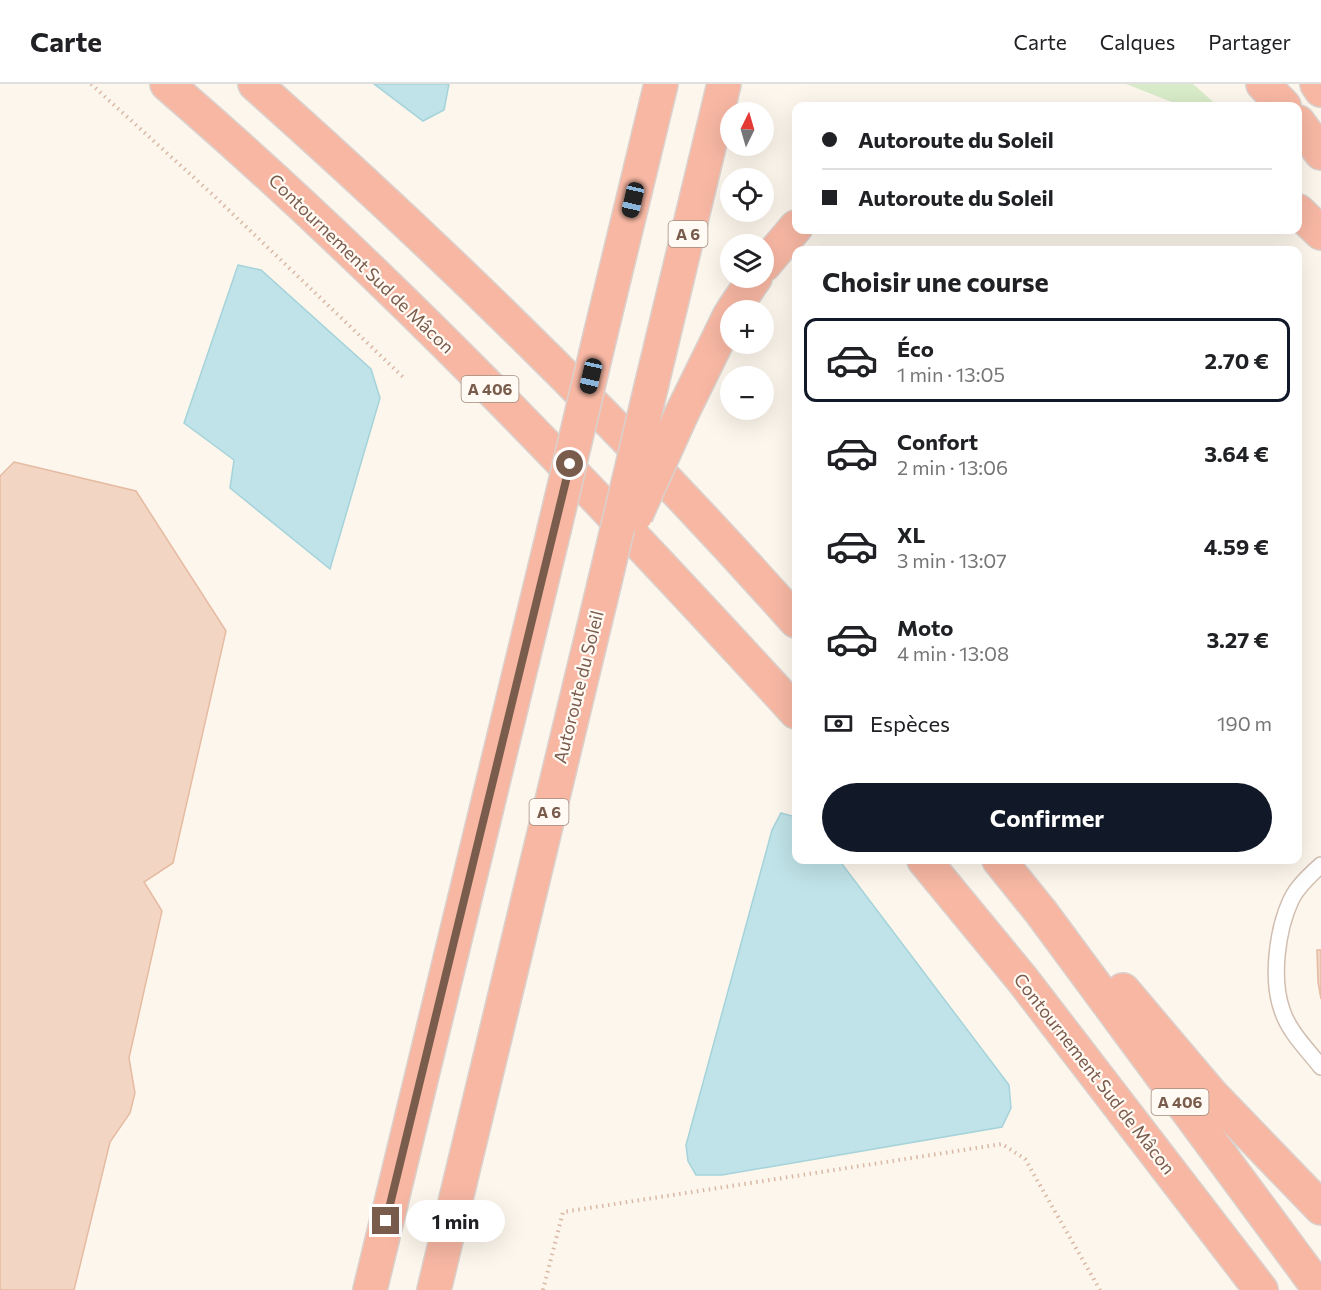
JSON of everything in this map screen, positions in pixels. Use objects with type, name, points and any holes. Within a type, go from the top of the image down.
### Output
[{"type":"highway","name":"Contournement Sud de Mâcon","points":[[167,84],[316,217],[430,328],[674,579],[792,708]]},
{"type":"highway","points":[[255,84],[406,220],[526,334],[742,559],[792,616]]},
{"type":"highway","points":[[370,1290],[649,134],[659,84]]},
{"type":"highway","name":"Autoroute du Soleil","points":[[434,1290],[724,84]]},
{"type":"highway","points":[[1263,84],[1280,102]]},
{"type":"highway","points":[[1317,84],[1321,90]]},
{"type":"highway","points":[[1302,127],[1321,153]]},
{"type":"highway","points":[[1302,215],[1321,233]]},
{"type":"highway","points":[[774,253],[792,232]]},
{"type":"highway","points":[[604,585],[720,335]]},
{"type":"highway","name":"Contournement Sud de Mâcon","points":[[927,864],[1022,979],[1261,1290]]},
{"type":"highway","name":"A 406","points":[[1002,864],[1041,912],[1320,1290]]},
{"type":"highway","points":[[1041,912],[1093,954],[1211,1094],[1321,1208]]},
{"type":"highway","points":[[1124,1113],[1234,1290]]},
{"type":"lane","points":[[1321,865],[1308,876],[1291,899],[1283,923],[1277,987],[1282,1010],[1293,1033],[1321,1067]]},
{"type":"path","points":[[91,84],[212,194],[405,379]]},
{"type":"path","points":[[543,1290],[563,1212],[1002,1144],[1025,1159],[1100,1290]]},
{"type":"green space","points":[[1126,84],[1193,84],[1213,102],[1172,102]]},
{"type":"water","points":[[374,84],[449,84],[444,110],[423,121]]},
{"type":"water","points":[[238,265],[261,270],[371,369],[380,398],[330,569],[230,488],[234,460],[184,423]]},
{"type":"water","points":[[781,813],[792,816],[792,864],[842,864],[1009,1085],[1011,1108],[1002,1127],[722,1175],[696,1175],[688,1161],[686,1145],[772,830]]},
{"type":"building","points":[[14,462],[136,491],[226,631],[173,863],[144,882],[162,911],[129,1058],[135,1093],[130,1113],[110,1142],[74,1290],[0,1290],[0,476]]},
{"type":"building","points":[[1317,950],[1321,950],[1321,999],[1318,982]]},
{"type":"route","points":[[386,1221],[570,464]]}]
